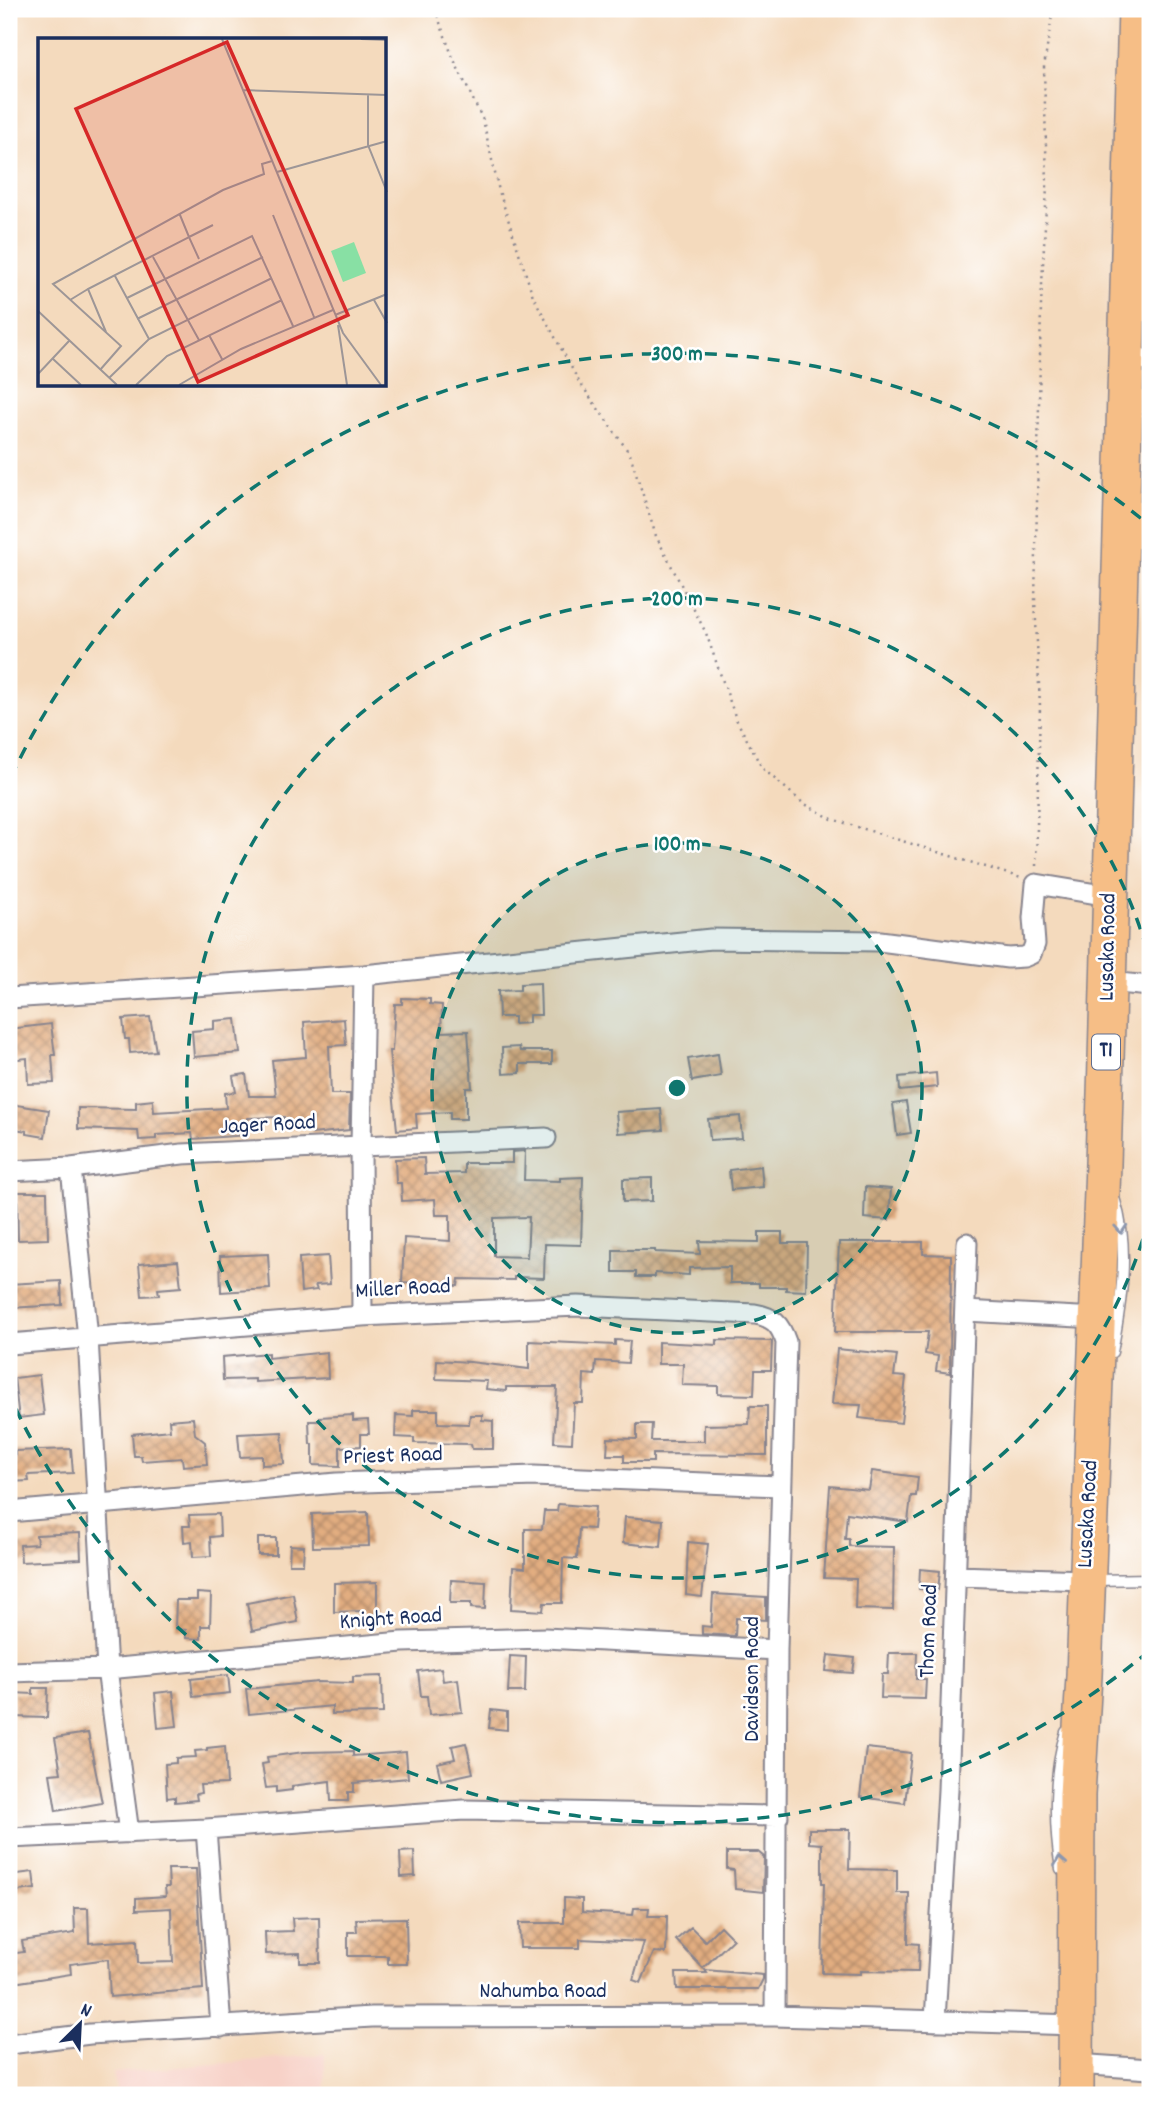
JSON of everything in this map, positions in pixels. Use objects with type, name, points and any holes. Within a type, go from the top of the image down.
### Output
[{"type":"highway","name":"Lusaka Road","points":[[1076,2080],[1078,1758],[1093,1447],[1109,896],[1139,357],[1136,9]]},
{"type":"street","points":[[9,998],[364,975],[710,939],[880,942],[1009,958],[1024,957],[1031,954],[1035,944],[1033,918],[1036,884],[1109,896]]},
{"type":"street","points":[[362,1316],[364,975]]},
{"type":"street","points":[[1108,982],[1150,986]]},
{"type":"street","name":"Jager Road","points":[[9,1171],[71,1168],[182,1154],[545,1138]]},
{"type":"street","points":[[71,1168],[88,1338],[107,1669],[129,1833]]},
{"type":"street","name":"Thom Road","points":[[935,2021],[949,1777],[967,1243]]},
{"type":"street","name":"Miller Road","points":[[9,1344],[362,1316],[578,1306],[755,1314],[769,1317],[781,1328],[786,1342]]},
{"type":"street","points":[[965,1311],[1097,1318]]},
{"type":"street","name":"Davidson Road","points":[[775,2017],[777,1650],[786,1342]]},
{"type":"street","name":"Priest Road","points":[[9,1512],[337,1483],[534,1476],[780,1486]]},
{"type":"street","points":[[957,1576],[1086,1580]]},
{"type":"street","name":"Knight Road","points":[[9,1672],[107,1669],[401,1642],[545,1639],[777,1650]]},
{"type":"street","points":[[9,1838],[206,1829],[464,1810],[778,1816]]},
{"type":"street","points":[[206,1829],[220,2027]]},
{"type":"street","name":"Nahumba Road","points":[[9,2044],[90,2034],[372,2017],[775,2017],[1077,2025]]},
{"type":"street","points":[[1076,2080],[1150,2069]]},
{"type":"lane","points":[[1103,1164],[1122,1224],[1120,1308],[1110,1358]]},
{"type":"lane","points":[[1093,1447],[1105,1383]]},
{"type":"lane","points":[[1086,1580],[1150,1579]]},
{"type":"lane","points":[[1072,1714],[1084,1676]]},
{"type":"lane","points":[[1063,1882],[1056,1841],[1059,1753],[1067,1727]]},
{"type":"lane","points":[[1066,1894],[1076,1928]]},
{"type":"path","points":[[435,9],[453,58],[483,120],[499,191],[533,296],[578,380],[630,454],[656,536],[706,632],[736,719],[762,768],[803,803],[832,819],[1036,884],[1040,706],[1035,601],[1041,305],[1047,186],[1044,67],[1053,9]]},
{"type":"shaded area","points":[[325,2054],[325,2095],[117,2095],[113,2073]]},
{"type":"building","points":[[540,983],[541,1015],[529,1015],[529,1023],[514,1024],[514,1017],[499,1017],[498,991],[520,990],[520,984]]},
{"type":"building","points":[[402,998],[430,999],[430,1004],[442,1005],[441,1032],[468,1031],[472,1088],[466,1088],[466,1119],[450,1119],[450,1112],[416,1114],[417,1128],[397,1130],[389,1051],[392,1051],[395,1004],[402,1004]]},
{"type":"building","points":[[150,1017],[156,1051],[130,1053],[123,1019]]},
{"type":"building","points":[[236,1019],[240,1053],[194,1057],[192,1031],[214,1029],[214,1021]]},
{"type":"building","points":[[344,1019],[346,1045],[329,1046],[331,1094],[350,1094],[349,1130],[312,1134],[311,1127],[285,1129],[284,1117],[248,1118],[248,1135],[193,1139],[192,1133],[156,1135],[156,1139],[139,1140],[138,1131],[78,1129],[78,1108],[136,1109],[136,1102],[153,1100],[154,1112],[226,1108],[225,1093],[236,1092],[233,1076],[246,1074],[249,1096],[276,1096],[272,1060],[306,1057],[304,1022]]},
{"type":"building","points":[[51,1024],[55,1055],[52,1055],[54,1083],[28,1084],[27,1058],[9,1060],[9,1029]]},
{"type":"building","points":[[519,1047],[520,1051],[552,1051],[552,1064],[520,1064],[520,1073],[503,1074],[502,1048]]},
{"type":"building","points":[[718,1054],[721,1076],[692,1081],[688,1059]]},
{"type":"building","points":[[936,1073],[937,1087],[900,1091],[899,1077]]},
{"type":"building","points":[[906,1102],[911,1133],[897,1135],[893,1104]]},
{"type":"building","points":[[10,1104],[49,1110],[45,1137],[9,1128]]},
{"type":"building","points":[[661,1109],[663,1130],[618,1133],[616,1112]]},
{"type":"building","points":[[740,1116],[742,1138],[710,1140],[708,1119]]},
{"type":"building","points":[[525,1151],[524,1180],[560,1181],[560,1178],[583,1177],[581,1245],[545,1244],[544,1278],[459,1279],[458,1286],[402,1283],[404,1238],[450,1241],[450,1215],[436,1215],[435,1199],[402,1201],[401,1183],[396,1183],[395,1159],[424,1158],[425,1174],[464,1173],[464,1163],[512,1163],[512,1152]],"holes":[[[529,1217],[527,1257],[494,1256],[494,1218]]]},
{"type":"building","points":[[761,1166],[763,1187],[731,1190],[729,1170]]},
{"type":"building","points":[[652,1178],[652,1201],[623,1202],[623,1179]]},
{"type":"building","points":[[865,1187],[891,1189],[889,1220],[864,1218]]},
{"type":"building","points":[[17,1192],[47,1192],[48,1239],[18,1240]]},
{"type":"building","points":[[759,1232],[782,1232],[782,1243],[807,1243],[806,1291],[786,1290],[786,1287],[759,1287],[759,1283],[730,1283],[730,1267],[689,1268],[689,1275],[655,1273],[655,1277],[636,1277],[636,1272],[613,1272],[613,1250],[700,1254],[699,1241],[759,1242]]},
{"type":"building","points":[[839,1242],[923,1242],[923,1254],[951,1255],[950,1373],[936,1371],[938,1356],[925,1354],[928,1332],[835,1332]]},
{"type":"building","points":[[268,1254],[270,1289],[221,1292],[220,1256]]},
{"type":"building","points":[[328,1256],[330,1284],[315,1285],[317,1290],[301,1292],[299,1258]]},
{"type":"building","points":[[178,1261],[181,1287],[158,1289],[159,1295],[142,1296],[139,1264]]},
{"type":"building","points":[[61,1281],[62,1305],[9,1308],[9,1284]]},
{"type":"building","points":[[615,1340],[630,1341],[628,1363],[596,1361],[595,1375],[584,1374],[583,1403],[574,1403],[572,1443],[554,1442],[557,1387],[506,1387],[506,1391],[486,1389],[487,1381],[436,1379],[437,1360],[529,1369],[529,1341],[615,1345]]},
{"type":"building","points":[[717,1340],[772,1341],[771,1370],[755,1370],[754,1395],[718,1394],[718,1386],[682,1385],[683,1364],[658,1364],[658,1342],[717,1345]]},
{"type":"building","points":[[837,1349],[897,1355],[894,1376],[906,1377],[901,1423],[859,1418],[861,1405],[832,1404]]},
{"type":"building","points":[[327,1352],[328,1378],[255,1382],[255,1379],[223,1380],[222,1357],[268,1353],[268,1358]]},
{"type":"building","points":[[39,1375],[44,1415],[19,1418],[14,1378]]},
{"type":"building","points":[[750,1406],[767,1406],[767,1455],[653,1454],[653,1462],[624,1462],[624,1455],[607,1455],[608,1438],[637,1439],[637,1424],[652,1424],[651,1441],[704,1441],[704,1425],[749,1424]]},
{"type":"building","points":[[413,1410],[438,1410],[438,1423],[469,1424],[470,1415],[482,1415],[482,1420],[493,1421],[493,1449],[472,1449],[471,1444],[414,1443],[414,1438],[395,1437],[396,1415],[413,1416]]},
{"type":"building","points":[[353,1415],[353,1421],[368,1420],[369,1434],[361,1434],[361,1446],[340,1447],[340,1466],[313,1465],[309,1421],[320,1421],[320,1417]]},
{"type":"building","points":[[193,1418],[195,1434],[205,1442],[207,1464],[183,1466],[182,1458],[142,1461],[141,1456],[134,1456],[132,1434],[170,1430],[169,1420]]},
{"type":"building","points":[[282,1432],[284,1464],[262,1465],[262,1456],[240,1457],[238,1434]]},
{"type":"building","points":[[71,1449],[73,1473],[28,1475],[29,1481],[9,1482],[9,1456],[15,1455],[15,1451]]},
{"type":"building","points":[[872,1471],[918,1477],[916,1496],[911,1496],[908,1522],[847,1513],[845,1539],[849,1539],[849,1546],[894,1547],[893,1610],[855,1609],[856,1579],[824,1578],[830,1486],[869,1490]]},
{"type":"building","points":[[558,1504],[595,1507],[593,1529],[579,1528],[577,1559],[563,1558],[562,1603],[544,1603],[543,1611],[511,1609],[513,1567],[525,1568],[525,1529],[542,1529],[544,1511],[557,1511]]},
{"type":"building","points":[[368,1512],[369,1546],[313,1547],[312,1514]]},
{"type":"building","points":[[219,1514],[220,1536],[210,1537],[211,1556],[193,1557],[192,1541],[184,1542],[183,1526],[190,1526],[189,1515]]},
{"type":"building","points":[[625,1517],[663,1520],[661,1547],[623,1543]]},
{"type":"building","points":[[80,1533],[81,1559],[21,1562],[20,1545],[37,1544],[36,1535]]},
{"type":"building","points":[[258,1538],[276,1538],[276,1555],[258,1555]]},
{"type":"building","points":[[688,1542],[708,1544],[702,1597],[686,1595]]},
{"type":"building","points":[[290,1545],[304,1546],[303,1564],[289,1564]]},
{"type":"building","points":[[920,1569],[940,1571],[938,1590],[919,1589]]},
{"type":"building","points":[[451,1580],[486,1582],[485,1609],[471,1608],[471,1603],[450,1603]]},
{"type":"building","points":[[377,1582],[377,1618],[362,1618],[361,1611],[334,1612],[334,1583]]},
{"type":"building","points":[[197,1593],[211,1594],[210,1626],[201,1626],[201,1639],[186,1638],[186,1630],[175,1629],[176,1600],[197,1600]]},
{"type":"building","points":[[293,1594],[298,1622],[252,1631],[247,1603]]},
{"type":"building","points":[[713,1594],[766,1597],[766,1620],[736,1618],[735,1636],[702,1634],[702,1626],[711,1627]]},
{"type":"building","points":[[889,1653],[917,1653],[916,1679],[926,1679],[925,1699],[881,1698],[882,1674],[888,1674]]},
{"type":"building","points":[[828,1655],[855,1658],[853,1673],[826,1671]]},
{"type":"building","points":[[510,1656],[526,1657],[525,1692],[508,1692]]},
{"type":"building","points":[[441,1668],[443,1681],[458,1679],[462,1712],[429,1715],[427,1696],[421,1696],[418,1671]]},
{"type":"building","points":[[228,1675],[230,1693],[193,1697],[191,1679]]},
{"type":"building","points":[[382,1676],[383,1713],[332,1714],[332,1706],[249,1714],[246,1689],[318,1682],[353,1683],[353,1677]]},
{"type":"building","points":[[33,1688],[48,1688],[47,1718],[14,1717],[14,1693],[33,1694]]},
{"type":"building","points":[[173,1691],[177,1726],[158,1728],[155,1693]]},
{"type":"building","points":[[491,1710],[507,1712],[507,1730],[489,1728]]},
{"type":"building","points":[[88,1733],[102,1803],[56,1811],[50,1774],[61,1773],[55,1738]]},
{"type":"building","points":[[466,1743],[473,1773],[441,1780],[437,1763],[455,1759],[452,1746]]},
{"type":"building","points":[[225,1746],[227,1784],[200,1785],[201,1793],[196,1794],[197,1800],[175,1802],[175,1797],[167,1798],[165,1764],[176,1763],[176,1758],[196,1757],[195,1751]]},
{"type":"building","points":[[866,1748],[911,1753],[905,1803],[860,1797]]},
{"type":"building","points":[[353,1751],[353,1756],[406,1752],[408,1778],[354,1783],[354,1792],[348,1792],[348,1801],[331,1801],[330,1781],[292,1786],[292,1790],[276,1792],[276,1787],[266,1788],[262,1764],[268,1763],[267,1757],[304,1752]]},
{"type":"building","points":[[809,1829],[850,1829],[849,1869],[897,1870],[897,1893],[909,1893],[908,1943],[919,1944],[918,1972],[822,1973],[822,1844],[809,1843]]},
{"type":"building","points":[[414,1851],[415,1876],[401,1877],[400,1852]]},
{"type":"building","points":[[727,1852],[758,1852],[764,1857],[763,1892],[735,1889],[734,1870],[727,1869]]},
{"type":"building","points":[[168,1869],[196,1869],[203,1989],[110,1997],[108,1959],[70,1964],[71,1974],[13,1983],[9,1954],[24,1952],[22,1941],[75,1933],[74,1908],[88,1908],[89,1943],[137,1940],[138,1963],[173,1962],[171,1908],[136,1910],[136,1898],[166,1896],[165,1887],[169,1887]]},
{"type":"building","points":[[33,1872],[35,1889],[9,1892],[9,1875]]},
{"type":"building","points":[[564,1898],[582,1899],[582,1912],[633,1915],[634,1908],[649,1908],[648,1916],[667,1916],[666,1953],[654,1952],[641,1983],[633,1980],[644,1942],[580,1939],[580,1948],[520,1948],[519,1923],[564,1923]]},
{"type":"building","points":[[319,1917],[320,1963],[300,1963],[300,1953],[266,1954],[265,1932],[293,1931],[292,1918]]},
{"type":"building","points":[[406,1918],[407,1964],[388,1964],[388,1956],[348,1956],[348,1932],[357,1932],[356,1919]]},
{"type":"building","points":[[720,1926],[733,1939],[703,1968],[676,1940],[691,1927],[705,1941]]},
{"type":"building","points":[[705,1970],[763,1975],[763,1979],[758,1989],[677,1989],[676,1973],[707,1973]]}]
